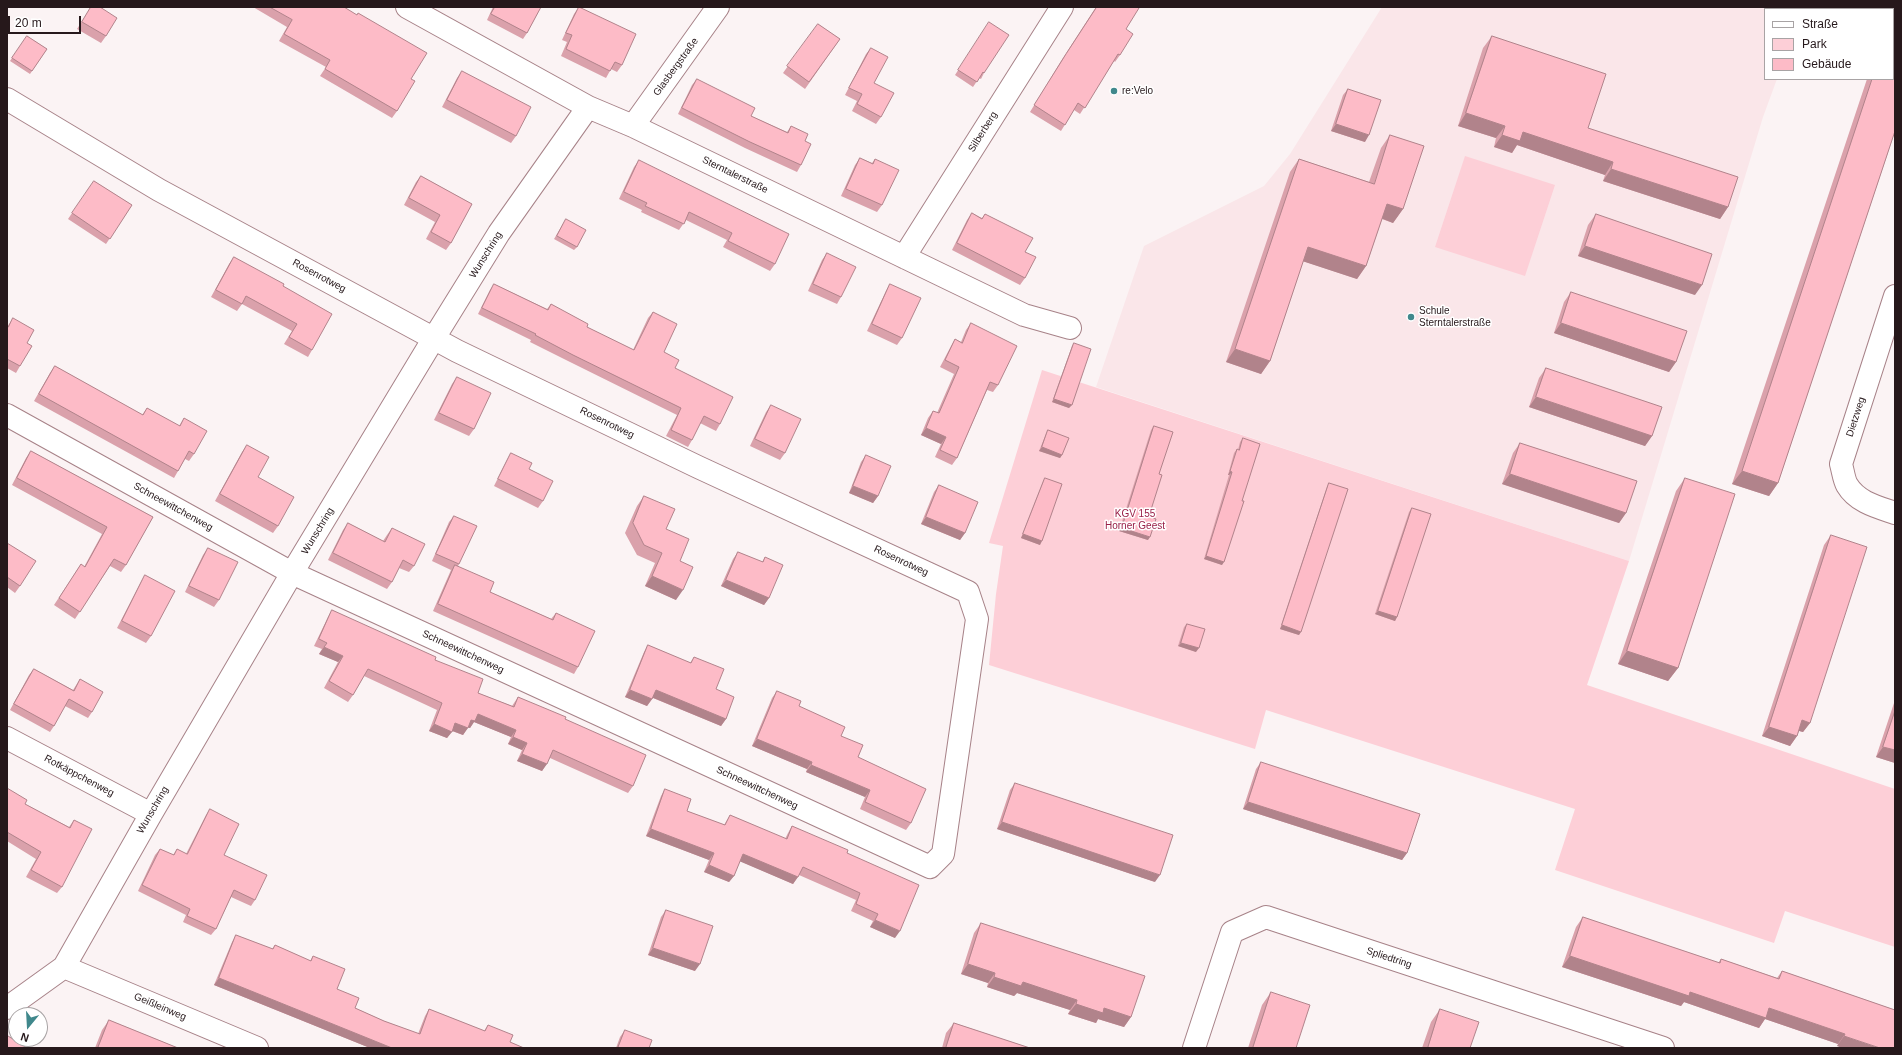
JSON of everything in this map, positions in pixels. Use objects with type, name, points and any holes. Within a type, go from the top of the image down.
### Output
[{"type":"street","name":"Sterntalerstraße","points":[[407,7],[588,106],[633,126],[1024,315],[1070,328]]},
{"type":"street","name":"Glasbergstraße","points":[[633,126],[718,7]]},
{"type":"street","name":"Silberberg","points":[[904,257],[1062,7]]},
{"type":"street","name":"Rosenrotweg","points":[[7,98],[159,190],[434,338],[698,467],[968,592],[977,619],[943,854],[930,867]]},
{"type":"street","name":"Wunschring","points":[[64,967],[151,814],[292,574],[434,338],[499,233],[588,106]]},
{"type":"street","name":"Dietzweg","points":[[1895,296],[1841,464],[1846,484],[1851,490],[1866,503],[1895,513]]},
{"type":"street","name":"Schneewittchenweg","points":[[7,415],[292,574],[930,867]]},
{"type":"street","name":"Rotkäppchenweg","points":[[7,738],[151,814]]},
{"type":"street","name":"Spliedtring","points":[[1194,1048],[1232,932],[1266,917],[1663,1048]]},
{"type":"street","points":[[7,1008],[64,967]]},
{"type":"street","name":"Geißleinweg","points":[[64,967],[257,1048]]},
{"type":"shaded area","name":"Schule Sterntalerstraße","points":[[1382,7],[1803,7],[1764,8],[1764,80],[1777,80],[1763,117],[1629,561],[1096,387],[1144,246],[1264,186],[1290,154]]},
{"type":"green space","points":[[1465,156],[1555,185],[1525,276],[1435,247]]},
{"type":"green space","name":"KGV 155 Horner Geest","points":[[1042,370],[1629,561],[1587,685],[1895,789],[1895,947],[1785,911],[1774,943],[1555,870],[1575,809],[1266,710],[1255,749],[989,665],[996,594],[1003,546],[989,543]]},
{"type":"building","points":[[91,7],[100,7],[117,18],[106,36],[82,22]]},
{"type":"building","points":[[270,7],[344,7],[357,15],[358,13],[427,53],[411,79],[415,81],[397,111],[325,69],[330,60],[284,34],[292,20]]},
{"type":"building","points":[[495,7],[541,7],[527,33],[491,14]]},
{"type":"building","points":[[579,7],[636,34],[622,65],[615,62],[610,71],[566,49],[572,35],[566,33]]},
{"type":"building","points":[[1097,7],[1139,8],[1126,29],[1133,34],[1120,55],[1118,54],[1085,108],[1078,103],[1065,125],[1034,105]]},
{"type":"building","points":[[1895,8],[1895,131],[1778,483],[1742,471],[1872,80],[1894,80]]},
{"type":"building","points":[[989,22],[1009,35],[977,82],[958,70]]},
{"type":"building","points":[[818,24],[840,39],[809,82],[787,66]]},
{"type":"building","points":[[27,36],[47,49],[32,71],[12,58]]},
{"type":"building","points":[[1492,36],[1606,74],[1588,128],[1738,177],[1728,207],[1611,169],[1613,162],[1523,132],[1520,141],[1502,135],[1505,126],[1466,113]]},
{"type":"building","points":[[871,48],[888,57],[874,83],[894,93],[881,117],[857,104],[862,94],[849,88]]},
{"type":"building","points":[[462,71],[531,107],[516,136],[447,100]]},
{"type":"building","points":[[697,79],[755,108],[751,116],[788,133],[791,126],[808,134],[805,141],[811,144],[801,165],[750,142],[682,108]]},
{"type":"building","points":[[1348,89],[1381,100],[1369,135],[1336,124]]},
{"type":"building","points":[[1390,135],[1424,146],[1403,209],[1387,204],[1366,266],[1308,247],[1270,361],[1235,349],[1299,159],[1374,184]]},
{"type":"building","points":[[860,158],[873,164],[875,159],[899,170],[882,205],[846,189]]},
{"type":"building","points":[[639,160],[789,234],[775,264],[728,241],[732,233],[689,212],[684,224],[645,206],[647,203],[624,192]]},
{"type":"building","points":[[421,176],[472,204],[451,243],[431,232],[440,215],[409,198]]},
{"type":"building","points":[[94,181],[132,205],[110,239],[72,213]]},
{"type":"building","points":[[972,213],[982,219],[985,214],[1033,238],[1025,252],[1036,257],[1025,278],[957,243]]},
{"type":"building","points":[[1596,214],[1712,254],[1702,285],[1585,246]]},
{"type":"building","points":[[566,219],[586,230],[577,247],[557,236]]},
{"type":"building","points":[[827,253],[856,267],[841,297],[813,284]]},
{"type":"building","points":[[234,257],[284,284],[283,286],[332,314],[312,350],[289,337],[297,324],[246,296],[242,304],[216,290]]},
{"type":"building","points":[[494,284],[548,310],[551,304],[588,324],[587,327],[634,350],[653,312],[677,324],[664,352],[679,360],[675,368],[733,397],[720,424],[704,416],[692,440],[671,430],[681,408],[482,308]]},
{"type":"building","points":[[890,284],[921,298],[902,338],[872,324]]},
{"type":"building","points":[[1571,292],[1687,331],[1676,362],[1561,323]]},
{"type":"building","points":[[13,318],[34,330],[27,343],[32,346],[20,366],[7,359],[7,327]]},
{"type":"building","points":[[971,323],[1017,346],[998,385],[990,382],[957,458],[940,450],[946,437],[926,428],[933,411],[939,413],[959,367],[945,360],[955,339],[962,343]]},
{"type":"building","points":[[1074,343],[1091,349],[1072,405],[1054,399]]},
{"type":"building","points":[[55,366],[143,415],[147,408],[180,426],[184,418],[207,431],[194,454],[189,451],[178,471],[39,394]]},
{"type":"building","points":[[1546,368],[1662,407],[1652,436],[1536,397]]},
{"type":"building","points":[[457,377],[491,393],[474,429],[439,413]]},
{"type":"building","points":[[771,405],[801,419],[785,453],[755,439]]},
{"type":"building","points":[[1154,426],[1173,432],[1159,474],[1162,475],[1149,516],[1156,519],[1150,537],[1122,528]]},
{"type":"building","points":[[1048,430],[1069,438],[1062,455],[1042,447]]},
{"type":"building","points":[[1243,438],[1260,444],[1242,501],[1244,501],[1224,562],[1206,556],[1232,472],[1230,471],[1237,449],[1239,450]]},
{"type":"building","points":[[1520,443],[1637,481],[1626,513],[1510,474]]},
{"type":"building","points":[[247,445],[269,457],[258,477],[294,497],[278,526],[220,494]]},
{"type":"building","points":[[31,451],[153,517],[126,565],[114,559],[80,612],[59,598],[81,564],[85,567],[107,527],[17,478]]},
{"type":"building","points":[[511,453],[532,463],[529,469],[553,481],[543,501],[498,479]]},
{"type":"building","points":[[866,455],[891,466],[878,496],[853,486]]},
{"type":"building","points":[[1045,478],[1062,484],[1042,541],[1023,534]]},
{"type":"building","points":[[1685,478],[1735,494],[1678,668],[1627,651]]},
{"type":"building","points":[[1329,483],[1348,489],[1301,632],[1282,625]]},
{"type":"building","points":[[939,485],[978,502],[965,533],[926,517]]},
{"type":"building","points":[[644,496],[675,509],[666,529],[689,539],[680,561],[693,567],[683,590],[652,576],[662,553],[644,545],[633,523]]},
{"type":"building","points":[[1412,508],[1431,514],[1397,617],[1378,611]]},
{"type":"building","points":[[454,516],[477,526],[459,564],[436,554]]},
{"type":"building","points":[[348,523],[385,542],[392,528],[425,544],[414,566],[403,560],[392,582],[333,553]]},
{"type":"building","points":[[1831,535],[1867,547],[1810,723],[1802,720],[1797,736],[1769,727]]},
{"type":"building","points":[[7,543],[36,561],[20,586],[7,577]]},
{"type":"building","points":[[208,548],[238,562],[219,600],[189,586]]},
{"type":"building","points":[[738,552],[763,562],[765,557],[783,565],[769,598],[726,580]]},
{"type":"building","points":[[455,565],[494,582],[490,592],[553,620],[556,613],[595,631],[578,667],[438,604]]},
{"type":"building","points":[[145,575],[175,591],[151,636],[122,621]]},
{"type":"building","points":[[332,610],[436,657],[435,660],[483,679],[478,693],[514,707],[518,697],[566,717],[565,719],[646,755],[633,786],[553,750],[547,764],[522,754],[527,743],[513,737],[516,730],[478,714],[475,721],[471,720],[468,728],[455,723],[452,732],[434,724],[442,703],[368,669],[353,695],[329,681],[343,656],[324,647],[327,643],[319,639]]},
{"type":"building","points":[[1187,624],[1205,629],[1199,648],[1181,643]]},
{"type":"building","points":[[648,645],[691,663],[694,657],[724,669],[716,689],[734,697],[726,719],[656,690],[652,699],[630,690]]},
{"type":"building","points":[[34,669],[74,691],[80,679],[103,692],[92,712],[69,699],[54,726],[14,704]]},
{"type":"building","points":[[777,691],[801,701],[799,706],[845,727],[841,736],[863,745],[858,757],[926,789],[911,823],[865,802],[870,790],[811,765],[812,762],[757,739]]},
{"type":"building","points":[[1895,711],[1895,750],[1883,747]]},
{"type":"building","points":[[1261,762],[1420,814],[1407,853],[1248,802]]},
{"type":"building","points":[[1015,783],[1173,835],[1160,875],[1002,822]]},
{"type":"building","points":[[7,788],[27,800],[25,804],[70,828],[74,820],[92,829],[62,887],[31,870],[41,852],[7,832]]},
{"type":"building","points":[[665,789],[691,799],[687,811],[725,825],[730,815],[787,839],[792,826],[848,850],[847,853],[919,885],[900,931],[875,920],[878,914],[856,904],[860,893],[803,867],[798,877],[743,854],[734,876],[709,865],[714,853],[651,829]]},
{"type":"building","points":[[210,809],[239,824],[224,855],[267,875],[255,900],[234,890],[216,929],[187,916],[190,909],[142,885],[160,849],[174,855],[177,849],[187,854]]},
{"type":"building","points":[[666,910],[713,926],[700,964],[653,948]]},
{"type":"building","points":[[1583,917],[1720,963],[1721,959],[1779,979],[1782,971],[1895,1010],[1895,1048],[1880,1048],[1844,1036],[1845,1034],[1769,1008],[1766,1018],[1690,992],[1689,996],[1570,956]]},
{"type":"building","points":[[981,923],[1145,976],[1131,1017],[1104,1008],[1103,1013],[1076,1004],[1077,1000],[1023,982],[1021,986],[994,977],[995,973],[968,964]]},
{"type":"building","points":[[236,935],[273,949],[275,945],[311,961],[313,956],[345,969],[337,989],[359,998],[355,1008],[384,1021],[420,1034],[429,1009],[485,1031],[488,1025],[513,1035],[510,1042],[524,1048],[392,1048],[219,978]]},
{"type":"building","points":[[1271,992],[1310,1005],[1296,1048],[1253,1048]]},
{"type":"building","points":[[1440,1009],[1479,1022],[1470,1048],[1428,1048]]},
{"type":"building","points":[[109,1020],[178,1048],[98,1048]]},
{"type":"building","points":[[954,1023],[1030,1048],[946,1048]]},
{"type":"building","points":[[625,1030],[652,1040],[649,1048],[618,1048]]},
{"type":"building","points":[[8,1036],[8,1047],[27,1048],[7,1048]]},
{"type":"place","name":"re:Velo","points":[[1114,91]]},
{"type":"place","name":"Schule Sterntalerstraße","points":[[1411,317]]}]
